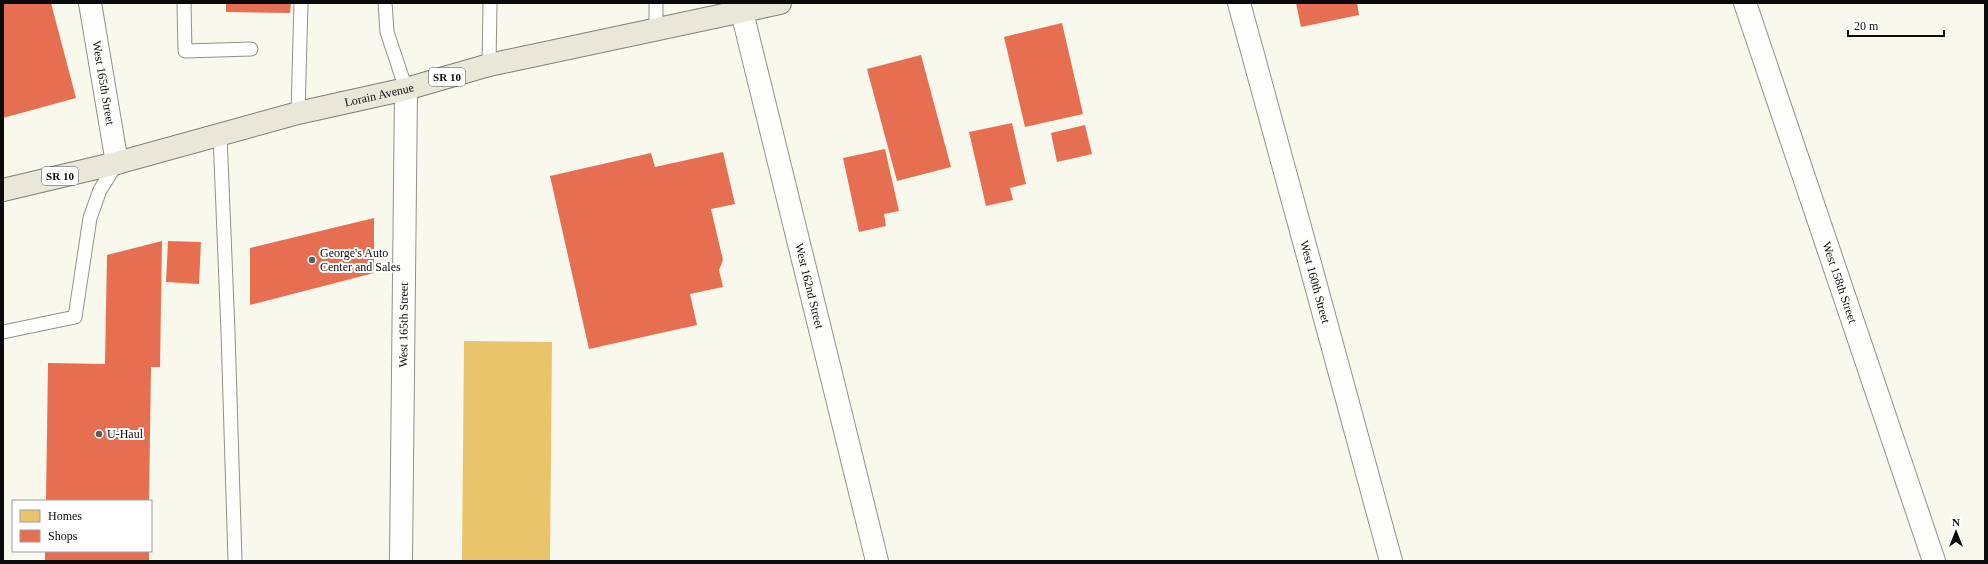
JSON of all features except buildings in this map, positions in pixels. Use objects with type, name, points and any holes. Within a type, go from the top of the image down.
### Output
[{"type":"main road","name":"Lorain Avenue","points":[[3,190],[117,163],[298,113],[406,89],[489,65],[780,3]]},
{"type":"street","name":"West 165th Street","points":[[90,3],[117,163]]},
{"type":"street","name":"West 160th Street","points":[[1239,3],[1391,561]]},
{"type":"street","name":"West 158th Street","points":[[1745,3],[1934,561]]},
{"type":"street","name":"West 162nd Street","points":[[742,12],[877,561]]},
{"type":"street","name":"West 165th Street","points":[[400,561],[406,89]]},
{"type":"lane","points":[[184,3],[185,51],[251,49]]},
{"type":"lane","points":[[298,113],[301,3]]},
{"type":"lane","points":[[385,3],[387,32],[406,89]]},
{"type":"lane","points":[[489,65],[490,3]]},
{"type":"lane","points":[[656,3],[656,30]]},
{"type":"lane","points":[[220,134],[235,561]]},
{"type":"lane","points":[[3,332],[75,317],[90,218],[100,190],[117,163]]},
{"type":"place","name":"George's Auto Center and Sales","points":[[312,260]]},
{"type":"place","name":"U-Haul","points":[[99,434]]}]
